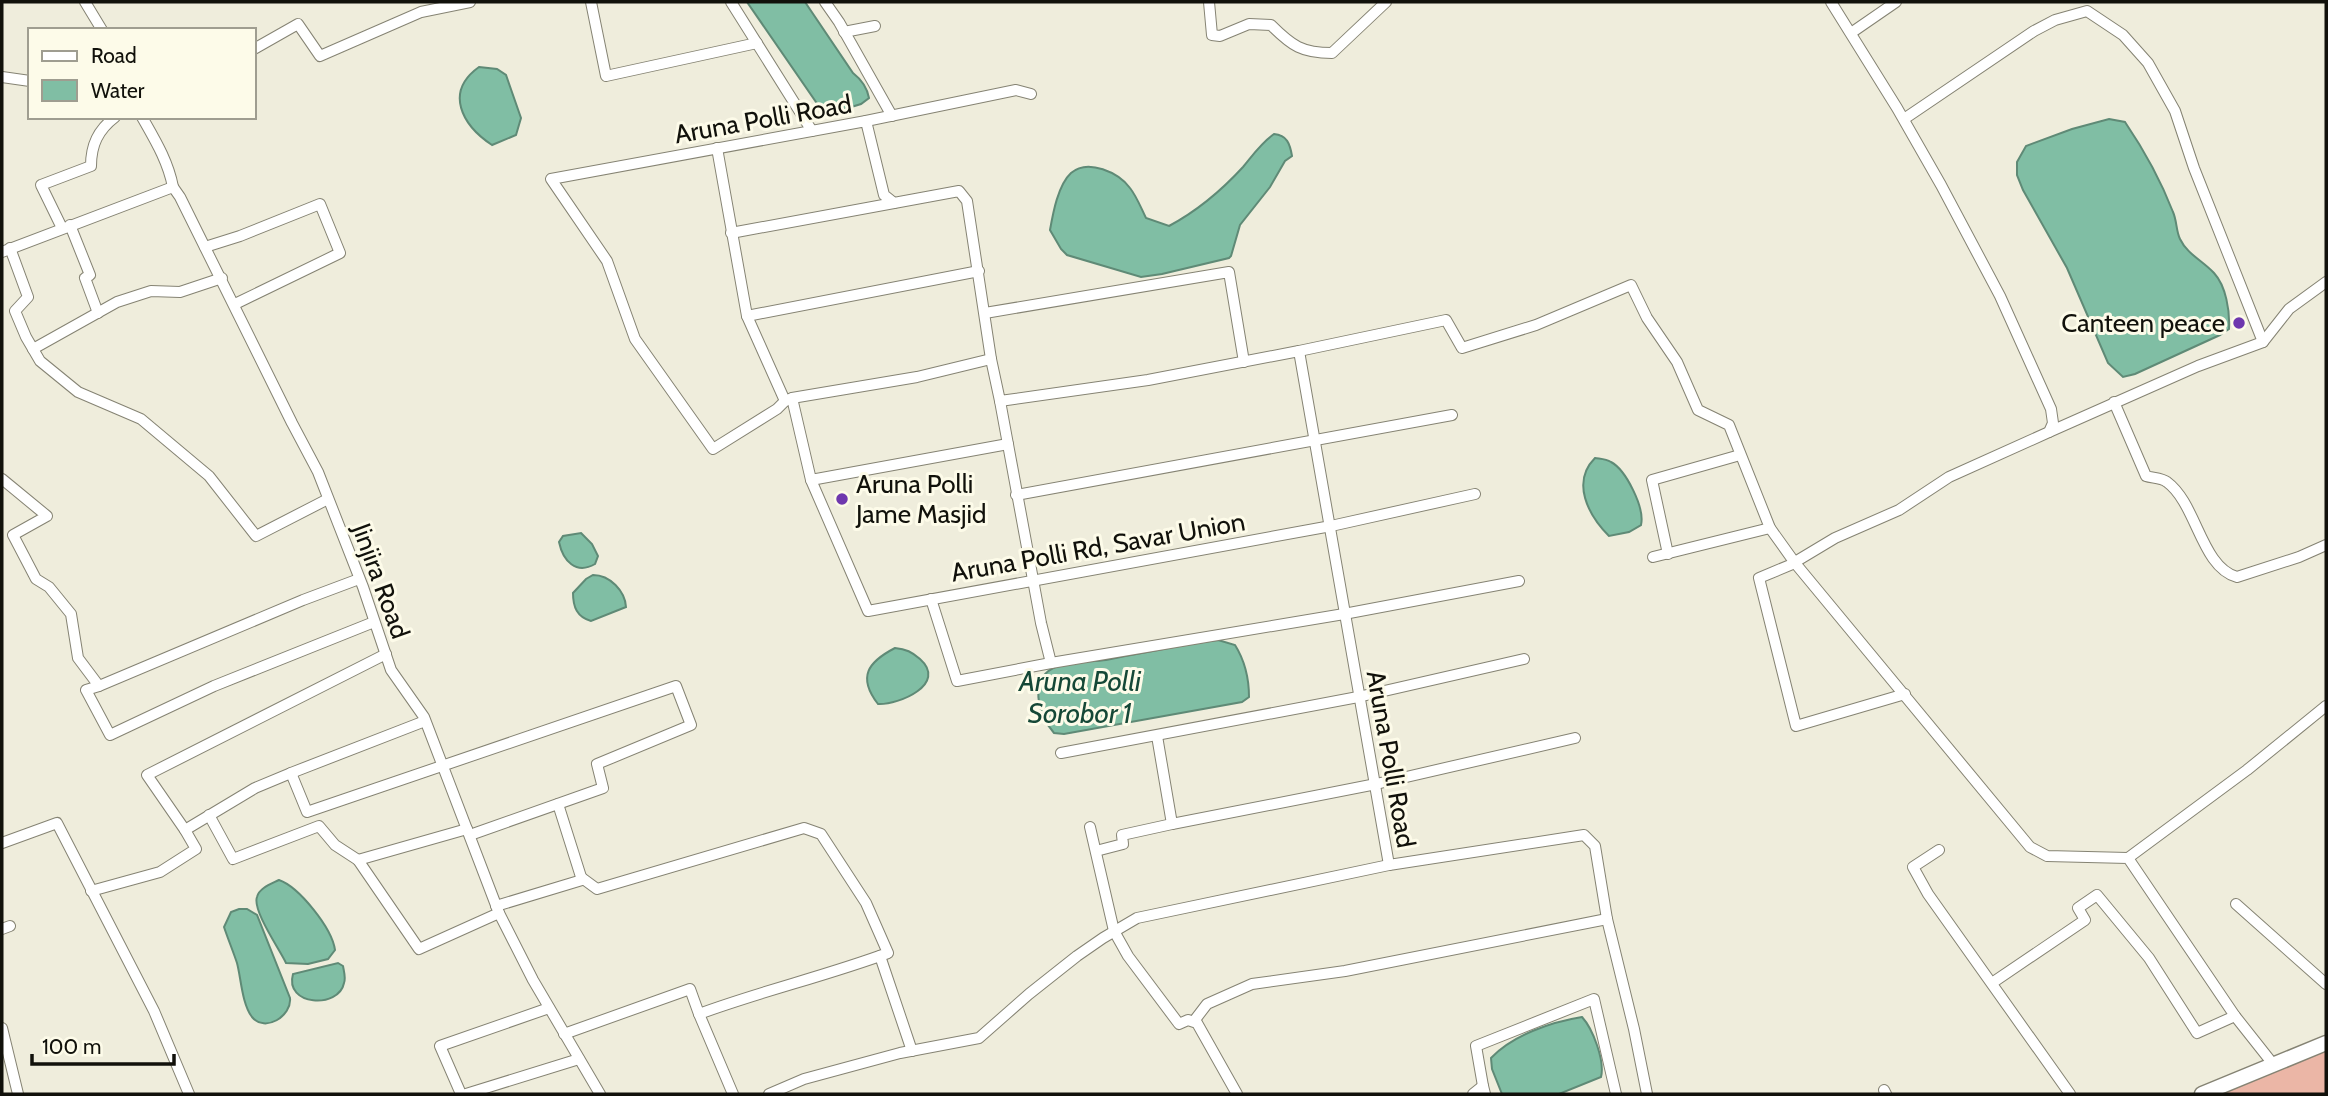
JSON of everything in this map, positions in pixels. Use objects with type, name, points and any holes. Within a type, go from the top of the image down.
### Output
[{"type":"main road","points":[[2202,1094],[2326,1043]]},
{"type":"street","points":[[85,2],[101,28]]},
{"type":"street","points":[[256,48],[298,24],[320,56],[421,12],[470,2]]},
{"type":"street","points":[[591,2],[606,76],[757,43]]},
{"type":"street","points":[[731,2],[812,131]]},
{"type":"street","points":[[825,2],[892,116]]},
{"type":"street","points":[[1209,2],[1212,35],[1220,36],[1249,24],[1271,24],[1289,43],[1317,53],[1332,53],[1386,2]]},
{"type":"street","points":[[1831,2],[1904,120],[2000,296],[2051,409],[2053,423],[2049,432]]},
{"type":"street","points":[[1850,33],[1896,2]]},
{"type":"street","points":[[1904,120],[2034,32],[2055,20],[2087,11],[2123,35],[2148,63],[2175,111],[2193,168],[2263,342]]},
{"type":"street","points":[[844,32],[875,26]]},
{"type":"street","points":[[2,77],[28,81]]},
{"type":"street","points":[[866,121],[1016,90],[1031,94]]},
{"type":"street","points":[[98,313],[85,278],[90,275],[66,226],[41,185],[91,166],[91,148],[103,127],[113,119]]},
{"type":"street","name":"Jinjira Road","points":[[143,119],[160,149],[173,187],[222,278],[318,472],[391,670],[425,721],[497,910],[549,1008],[600,1094]]},
{"type":"street","name":"Aruna Polli Road","points":[[789,399],[713,449],[635,339],[607,261],[551,179],[866,121],[884,195],[894,203]]},
{"type":"street","points":[[717,148],[747,316],[789,399],[811,480],[1008,444]]},
{"type":"street","points":[[173,187],[6,250],[28,297],[15,311],[33,349],[40,361],[78,392],[141,419],[209,476],[256,536],[328,499]]},
{"type":"street","points":[[731,233],[959,191],[967,201],[991,359],[1051,663]]},
{"type":"street","points":[[205,247],[320,204],[340,253],[235,304]]},
{"type":"street","points":[[747,316],[979,271]]},
{"type":"street","points":[[985,313],[1229,272],[1244,362]]},
{"type":"street","points":[[33,349],[117,302],[151,291],[180,292],[222,278]]},
{"type":"street","points":[[1905,694],[1796,726],[1759,578],[1795,562],[1835,538],[1899,510],[1949,477],[2114,402],[2263,342],[2289,309],[2326,282]]},
{"type":"street","points":[[1000,401],[1123,384],[1446,320],[1462,348],[1536,325],[1631,285],[1647,318],[1677,362],[1698,410],[1730,425],[1770,528],[1795,562],[2030,847],[2047,856],[2128,858],[2238,777],[2326,706]]},
{"type":"street","name":"Aruna Polli Road","points":[[1299,351],[1389,865],[1584,835],[1595,846],[1607,919],[1647,1094]]},
{"type":"street","points":[[789,399],[917,377],[991,359]]},
{"type":"street","points":[[2114,402],[2146,476],[2166,480],[2183,500],[2212,556],[2228,574],[2237,577],[2299,557],[2326,545]]},
{"type":"street","points":[[1016,495],[1452,415]]},
{"type":"street","points":[[1668,554],[1652,480],[1740,455]]},
{"type":"street","points":[[2,479],[47,516],[13,535],[36,579],[49,587],[71,614],[78,658],[99,686]]},
{"type":"street","name":"Aruna Polli Rd, Savar Union","points":[[811,480],[867,611],[1331,526],[1475,495]]},
{"type":"street","points":[[1653,557],[1770,528]]},
{"type":"street","points":[[359,579],[86,690],[110,735],[214,686],[374,622]]},
{"type":"street","points":[[931,599],[957,681],[1519,581]]},
{"type":"street","points":[[91,891],[160,872],[196,849],[147,775],[386,654]]},
{"type":"street","points":[[1061,753],[1358,697],[1524,659]]},
{"type":"street","points":[[291,773],[307,812],[676,686],[691,725],[597,764],[603,788],[468,832],[358,860]]},
{"type":"street","points":[[185,830],[255,788],[425,721]]},
{"type":"street","points":[[1157,736],[1172,824]]},
{"type":"street","points":[[1096,851],[1123,844],[1122,835],[1376,784],[1575,738]]},
{"type":"street","points":[[558,804],[582,878],[597,889],[804,828],[821,834],[866,903],[888,953],[852,967],[736,1000],[699,1014]]},
{"type":"street","points":[[209,815],[233,859],[319,826],[335,845],[358,860],[419,949],[497,910],[582,878]]},
{"type":"street","points":[[2,843],[57,823],[154,1011],[189,1094]]},
{"type":"street","points":[[1090,827],[1115,931],[1128,956],[1179,1024],[1183,1020],[1194,1021],[1203,1032],[1237,1094]]},
{"type":"street","points":[[1939,850],[1913,867],[1928,894],[2070,1094]]},
{"type":"street","points":[[2128,858],[2235,1016],[2273,1064]]},
{"type":"street","points":[[769,1094],[804,1079],[912,1051],[979,1038],[1029,994],[1102,938],[1137,918],[1389,865]]},
{"type":"street","points":[[1992,983],[2085,919],[2078,908],[2097,895],[2149,958],[2197,1033],[2235,1016]]},
{"type":"street","points":[[2236,904],[2326,984]]},
{"type":"street","points":[[1194,1021],[1207,1004],[1252,984],[1345,971],[1607,919]]},
{"type":"street","points":[[880,956],[912,1051]]},
{"type":"street","points":[[564,1034],[690,989],[733,1094]]},
{"type":"street","points":[[1473,1094],[1484,1090],[1476,1046],[1594,999],[1616,1094]]},
{"type":"street","points":[[549,1008],[440,1045],[463,1094],[579,1059]]},
{"type":"street","points":[[2,1028],[18,1094]]},
{"type":"shaded area","points":[[2326,1044],[2326,1094],[2206,1094]]},
{"type":"water","points":[[747,2],[805,2],[853,73],[864,84],[869,98],[861,104],[825,115]]},
{"type":"water","points":[[479,67],[497,69],[506,75],[521,118],[516,135],[492,145],[472,128],[461,108],[462,87]]},
{"type":"water","points":[[2109,119],[2125,122],[2139,144],[2168,200],[2180,239],[2218,278],[2229,314],[2229,329],[2220,335],[2123,377],[2108,363],[2067,268],[2017,175],[2017,162],[2026,146]]},
{"type":"water","points":[[1274,134],[1287,141],[1292,156],[1285,161],[1270,187],[1240,225],[1229,258],[1141,277],[1067,255],[1050,230],[1057,200],[1066,178],[1078,169],[1094,167],[1119,177],[1132,191],[1146,218],[1169,226],[1217,192]]},
{"type":"water","points":[[1595,458],[1607,460],[1617,466],[1633,490],[1640,509],[1641,525],[1629,532],[1609,536],[1589,508],[1583,488],[1584,477]]},
{"type":"water","points":[[581,533],[592,544],[598,556],[595,564],[582,568],[567,560],[559,542],[563,536]]},
{"type":"water","points":[[593,575],[616,585],[623,595],[626,607],[591,621],[577,611],[573,593]]},
{"type":"water","name":"Aruna Polli Sorobor 1","points":[[1218,640],[1235,645],[1241,657],[1247,676],[1249,697],[1242,702],[1064,734],[1054,733],[1040,707],[1038,697],[1042,679],[1048,671],[1058,666]]},
{"type":"water","points":[[895,648],[909,651],[920,659],[927,668],[928,677],[925,684],[908,697],[878,704],[868,686],[869,671],[878,659]]},
{"type":"water","points":[[279,880],[305,899],[328,931],[335,950],[328,959],[308,964],[286,963],[262,920],[257,903],[260,891]]},
{"type":"water","points":[[247,909],[257,915],[290,998],[287,1011],[270,1023],[257,1022],[249,1012],[237,963],[224,927],[231,912]]},
{"type":"water","points":[[338,963],[343,966],[345,981],[333,997],[313,1000],[296,993],[292,985],[293,974]]},
{"type":"water","points":[[1582,1017],[1597,1046],[1601,1077],[1559,1094],[1502,1094],[1492,1069],[1491,1058],[1521,1036],[1558,1022]]},
{"type":"place","name":"Canteen peace","points":[[2239,323]]},
{"type":"place","name":"Aruna Polli Jame Masjid","points":[[842,499]]}]
